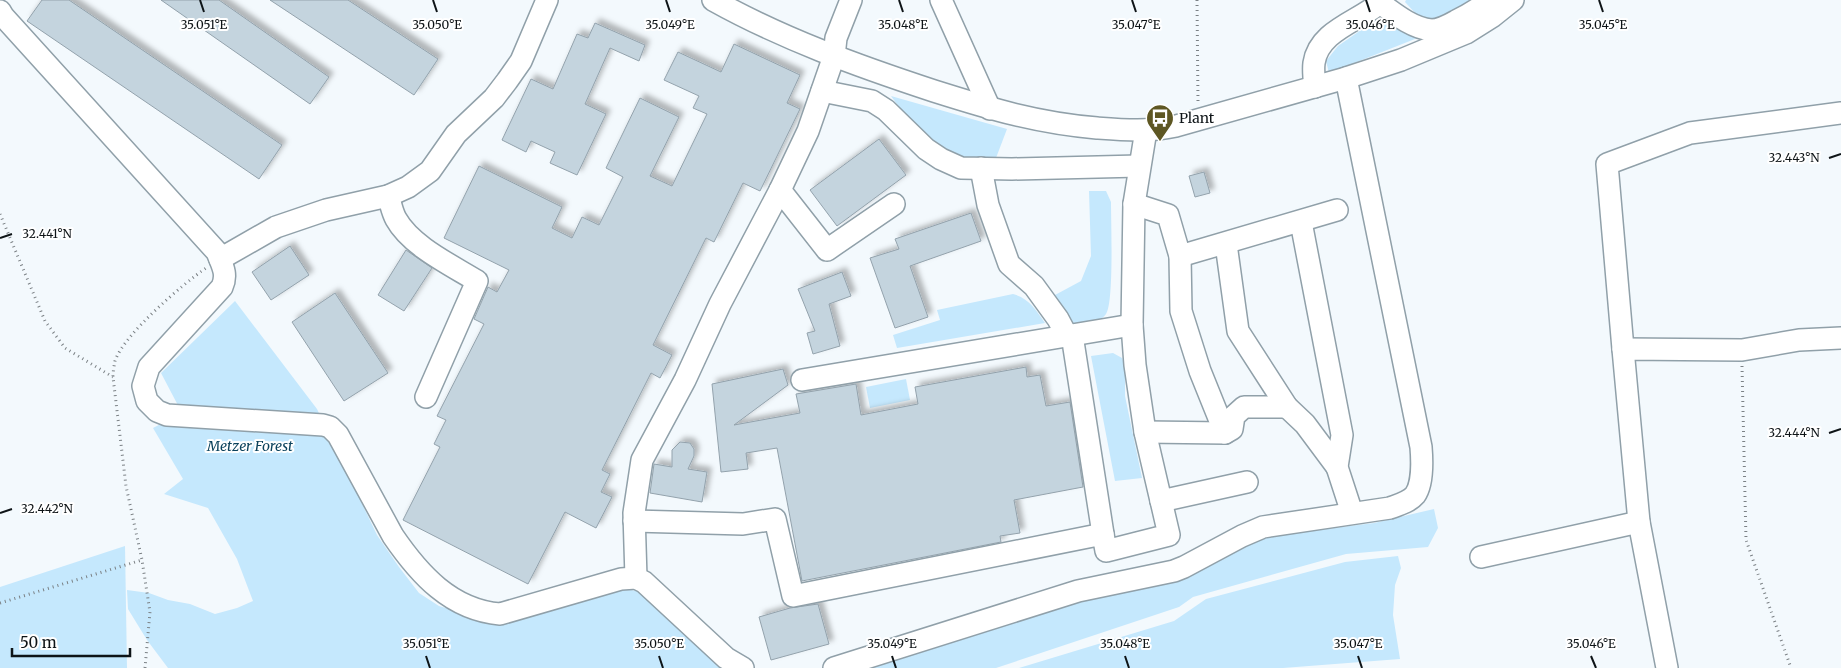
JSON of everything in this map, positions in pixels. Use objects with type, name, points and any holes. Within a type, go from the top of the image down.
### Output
[{"type":"street","points":[[220,259],[276,227],[326,210],[388,196],[408,187],[430,171],[456,134],[494,98],[521,61],[548,0]]},
{"type":"street","points":[[714,0],[778,33],[834,56],[894,78],[990,109],[1042,122],[1146,130],[1160,129],[1315,87],[1401,60],[1440,46],[1466,33],[1514,0]]},
{"type":"street","points":[[636,578],[634,512],[642,460],[685,380],[720,304],[780,190],[808,131],[834,56],[836,38],[850,0]]},
{"type":"street","points":[[941,0],[990,109]]},
{"type":"street","points":[[1315,87],[1314,63],[1325,40],[1382,2],[1408,22],[1432,30],[1442,28],[1464,17],[1489,0]]},
{"type":"street","points":[[0,11],[217,252],[220,259],[226,278],[222,287],[149,367],[143,386],[147,401],[157,411],[166,416],[323,425],[330,427],[338,434],[402,550],[427,580],[447,596],[464,605],[488,613],[500,614],[621,579],[636,578],[644,582],[726,658],[743,668]]},
{"type":"street","points":[[834,668],[1078,591],[1174,571],[1263,527],[1390,508],[1404,503],[1415,495],[1422,466],[1421,447],[1346,78]]},
{"type":"street","points":[[822,91],[872,101],[886,110],[926,149],[941,159],[961,168],[1139,166]]},
{"type":"street","points":[[1667,668],[1639,522],[1607,164],[1690,134],[1841,113]]},
{"type":"street","points":[[980,168],[988,205],[1009,264],[1034,286],[1069,335],[1106,551],[1168,535],[1145,432],[1135,366],[1132,324],[1134,204],[1146,130]]},
{"type":"street","points":[[780,190],[827,250],[894,204]]},
{"type":"street","points":[[388,196],[395,218],[415,242],[477,281],[426,397]]},
{"type":"street","points":[[1134,204],[1168,215],[1180,256],[1181,311],[1200,371],[1225,433]]},
{"type":"street","points":[[1180,256],[1337,210]]},
{"type":"street","points":[[1301,222],[1342,435],[1337,467]]},
{"type":"street","points":[[1226,244],[1238,331],[1287,407],[1305,424],[1337,467],[1352,513]]},
{"type":"street","points":[[802,380],[1132,324]]},
{"type":"street","points":[[1623,349],[1742,350],[1799,340],[1841,338]]},
{"type":"street","points":[[1145,432],[1225,433],[1232,429],[1234,416],[1244,407],[1287,407]]},
{"type":"street","points":[[1161,501],[1246,482]]},
{"type":"street","points":[[634,521],[743,524],[775,519],[793,596],[1103,534]]},
{"type":"street","points":[[1482,557],[1639,522]]},
{"type":"path","points":[[1198,0],[1198,119]]},
{"type":"path","points":[[0,214],[44,321],[65,348],[113,377]]},
{"type":"path","points":[[146,668],[150,612],[142,560],[126,486],[113,377],[116,360],[129,339],[157,309],[188,280],[220,259]]},
{"type":"path","points":[[1742,350],[1746,540],[1790,668]]},
{"type":"path","points":[[0,603],[142,560]]},
{"type":"green space","points":[[1406,0],[1472,0],[1450,15],[1434,20],[1417,15],[1405,2]]},
{"type":"green space","points":[[1381,16],[1396,29],[1425,35],[1329,73],[1326,61],[1338,46]]},
{"type":"green space","points":[[891,96],[1007,129],[996,158],[969,158],[943,147],[914,124]]},
{"type":"green space","points":[[1089,191],[1106,191],[1111,202],[1112,261],[1109,307],[1106,314],[1100,320],[1074,324],[1055,295],[1081,281],[1091,256]]},
{"type":"green space","points":[[1013,294],[1028,302],[1045,323],[897,348],[893,335],[940,320],[937,310]]},
{"type":"green space","name":"Metzer Forest","points":[[235,301],[317,409],[377,535],[419,593],[439,606],[476,617],[620,588],[637,591],[726,668],[168,668],[147,640],[128,609],[127,590],[149,593],[168,600],[190,604],[215,614],[253,601],[237,559],[208,508],[164,494],[183,479],[153,428],[182,413],[161,373]]},
{"type":"green space","points":[[1113,353],[1122,358],[1125,366],[1125,396],[1142,478],[1115,481],[1091,356]]},
{"type":"green space","points":[[906,379],[910,400],[870,408],[866,387]]},
{"type":"green space","points":[[1434,509],[1438,528],[1428,547],[1346,554],[1193,597],[1179,607],[996,668],[860,668],[1252,541],[1293,533],[1374,523]]},
{"type":"green space","points":[[125,546],[127,668],[0,668],[0,587]]},
{"type":"green space","points":[[1398,556],[1401,568],[1395,585],[1393,615],[1400,659],[1283,668],[1019,668],[1174,621],[1206,599],[1345,562]]},
{"type":"building","points":[[42,0],[69,0],[282,145],[259,179],[27,21]]},
{"type":"building","points":[[161,0],[219,0],[329,77],[310,104]]},
{"type":"building","points":[[270,0],[348,0],[438,59],[414,95]]},
{"type":"building","points":[[595,23],[645,45],[639,61],[610,48],[585,104],[606,114],[577,175],[550,163],[555,152],[531,141],[526,152],[502,140],[531,79],[553,89],[577,34],[588,38]]},
{"type":"building","points":[[734,44],[800,75],[787,103],[800,109],[760,191],[743,183],[714,242],[706,238],[653,345],[672,355],[660,378],[651,373],[602,470],[610,474],[601,492],[612,497],[596,528],[565,512],[528,584],[403,520],[440,447],[434,444],[446,420],[437,416],[484,324],[474,319],[488,287],[497,292],[509,270],[444,238],[479,166],[562,207],[552,228],[572,238],[582,217],[599,225],[623,177],[606,168],[640,98],[679,117],[650,176],[672,186],[707,114],[693,108],[699,96],[664,80],[678,52],[721,72]]},
{"type":"building","points":[[879,139],[906,175],[837,226],[810,190]]},
{"type":"building","points":[[1204,172],[1210,193],[1195,197],[1189,176]]},
{"type":"building","points":[[971,213],[981,241],[910,266],[928,317],[895,328],[870,258],[899,249],[895,239]]},
{"type":"building","points":[[290,246],[309,275],[271,300],[252,272]]},
{"type":"building","points":[[406,250],[432,268],[404,311],[378,295]]},
{"type":"building","points":[[842,272],[851,296],[829,304],[840,346],[813,354],[807,333],[815,331],[798,289]]},
{"type":"building","points":[[335,293],[388,373],[344,401],[292,322]]},
{"type":"building","points":[[1026,367],[1027,377],[1040,375],[1046,406],[1070,402],[1083,487],[1014,500],[1020,533],[1000,536],[1001,542],[802,581],[777,448],[746,453],[748,469],[721,472],[712,384],[783,369],[788,385],[734,425],[800,413],[796,394],[856,384],[861,415],[918,404],[915,387]]},
{"type":"building","points":[[680,442],[690,443],[694,449],[694,456],[688,469],[707,472],[702,502],[650,493],[654,464],[672,467],[672,450]]},
{"type":"building","points":[[818,604],[829,644],[771,660],[759,617],[790,608]]},
{"type":"place","name":"Plant","points":[[1160,142]]}]
